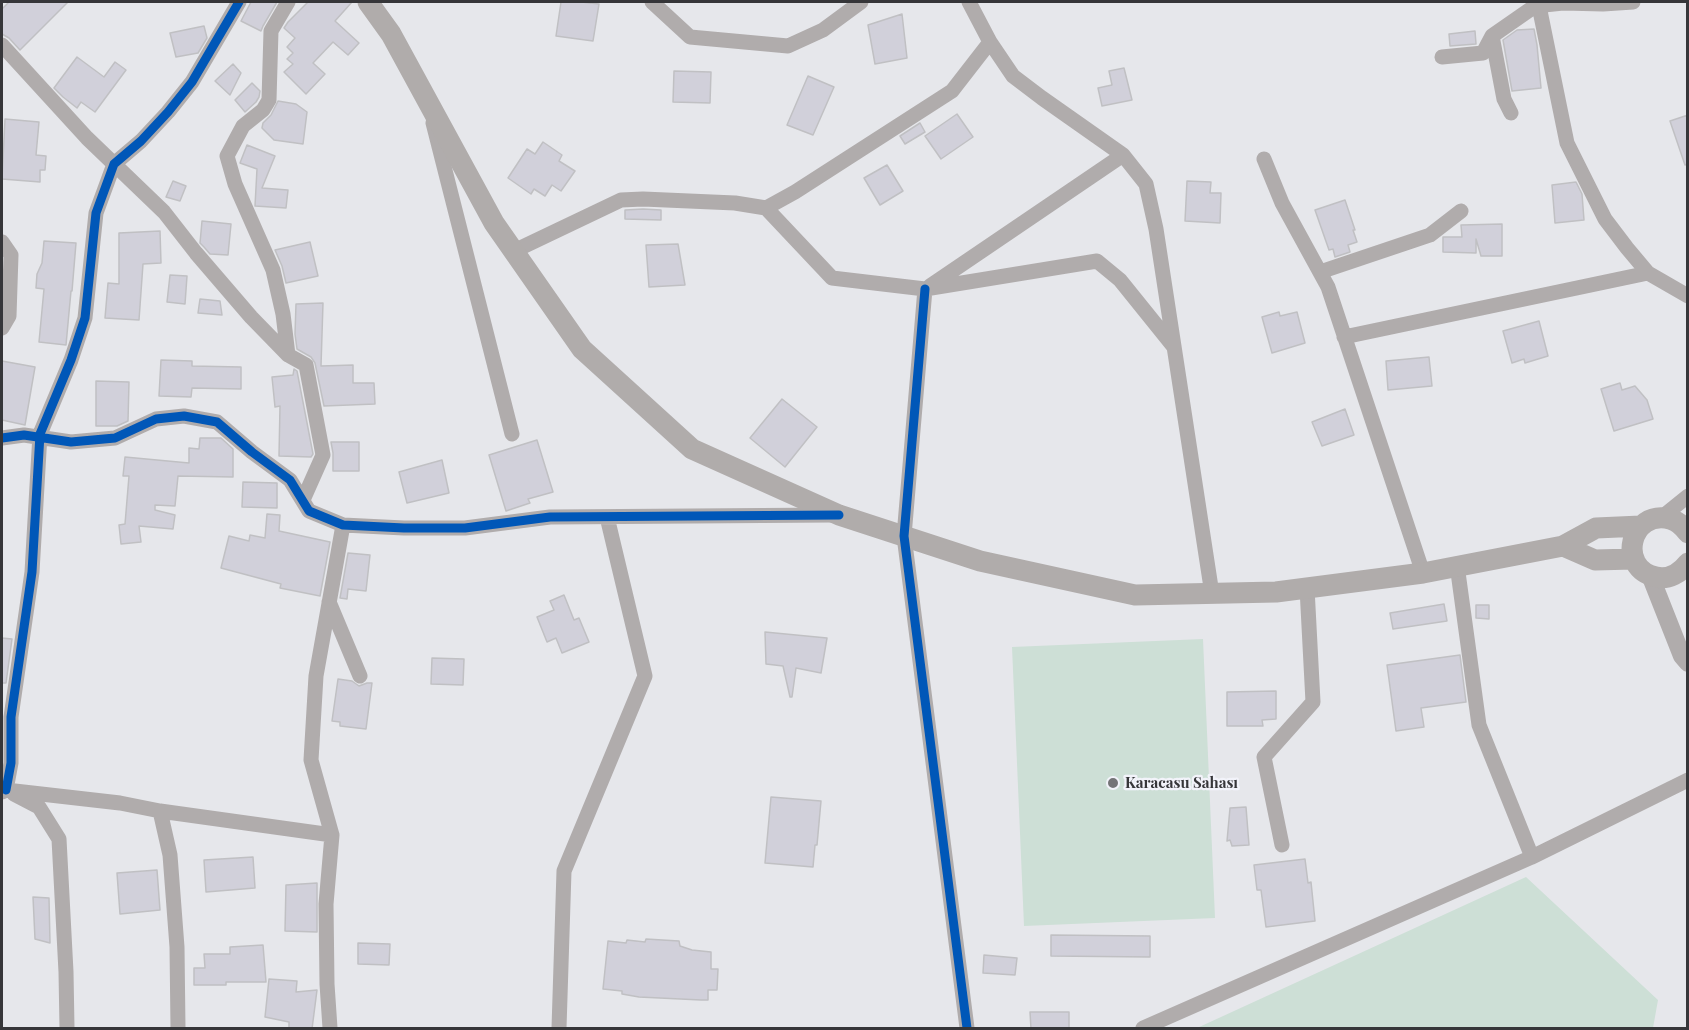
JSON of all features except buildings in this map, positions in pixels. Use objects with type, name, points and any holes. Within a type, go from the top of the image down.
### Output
[{"type":"main road","points":[[368,2],[392,34],[494,223],[582,349],[692,449],[839,515],[980,561],[1135,595],[1276,592],[1423,573],[1563,546],[1596,528],[1641,526]]},
{"type":"main road","points":[[1688,533],[1674,520],[1651,519],[1641,526],[1634,536],[1631,547],[1640,569],[1650,575],[1661,578],[1673,576],[1683,570],[1688,563]]},
{"type":"main road","points":[[1563,546],[1595,560],[1634,559]]},
{"type":"street","points":[[4,791],[11,763],[11,717],[32,572],[40,437],[85,318],[96,213],[114,164],[141,141],[192,82],[239,2]]},
{"type":"street","points":[[288,2],[271,31],[269,100],[263,110],[243,126],[227,156],[235,184],[273,270],[283,314],[288,355]]},
{"type":"street","points":[[652,2],[690,37],[788,46],[823,30],[861,2]]},
{"type":"street","points":[[969,2],[990,42],[1013,76],[1123,155],[1146,184],[1156,229],[1212,594]]},
{"type":"street","points":[[1442,57],[1484,52],[1492,36],[1535,6],[1563,3],[1633,2]]},
{"type":"street","points":[[1539,6],[1566,143],[1605,219],[1648,273],[1688,296]]},
{"type":"street","points":[[1492,36],[1504,99],[1511,113]]},
{"type":"street","points":[[766,208],[952,92],[990,42]]},
{"type":"street","points":[[2,45],[87,138],[164,212],[244,309],[288,355],[306,365],[323,455],[303,500]]},
{"type":"street","points":[[428,103],[512,434]]},
{"type":"street","points":[[925,289],[1123,155]]},
{"type":"street","points":[[1264,159],[1282,203],[1328,287],[1423,573]]},
{"type":"street","points":[[514,251],[621,200],[663,199],[735,203],[766,208],[832,278],[925,289],[1097,261],[1120,280],[1174,348]]},
{"type":"street","points":[[1320,272],[1430,235],[1461,211]]},
{"type":"street","points":[[2,242],[11,255],[9,316],[2,328]]},
{"type":"street","points":[[1344,337],[1648,273]]},
{"type":"street","points":[[925,289],[904,536],[967,1029]]},
{"type":"street","points":[[2,438],[24,435],[71,442],[115,438],[156,419],[183,416],[217,422],[290,480],[309,511],[343,525],[465,528],[550,517],[839,515]]},
{"type":"street","points":[[1662,518],[1688,496]]},
{"type":"street","points":[[559,1029],[564,871],[645,676],[607,517]]},
{"type":"street","points":[[330,1029],[326,904],[332,835],[311,760],[316,676],[343,525]]},
{"type":"street","points":[[1457,565],[1479,724],[1532,856]]},
{"type":"street","points":[[1650,575],[1682,656],[1688,663]]},
{"type":"street","points":[[1282,845],[1264,757],[1313,702],[1307,588]]},
{"type":"street","points":[[329,602],[360,676]]},
{"type":"street","points":[[1143,1029],[1532,856],[1688,780]]},
{"type":"street","points":[[4,791],[120,803],[160,811],[332,835]]},
{"type":"street","points":[[4,791],[39,807],[59,839],[67,1029]]},
{"type":"street","points":[[160,811],[170,855],[177,947],[178,1029]]},
{"type":"green space","name":"Karacasu Sahası","points":[[1203,639],[1215,918],[1024,926],[1012,647]]},
{"type":"green space","points":[[1526,877],[1658,1000],[1653,1028],[1197,1028]]},
{"type":"cycle path","points":[[6,790],[11,763],[11,717],[32,572],[40,434],[71,360],[85,318],[96,213],[114,164],[141,141],[192,82],[239,2]]},
{"type":"cycle path","points":[[925,289],[904,536],[967,1028]]},
{"type":"cycle path","points":[[2,438],[24,435],[71,442],[115,438],[156,419],[184,416],[217,422],[290,480],[309,511],[343,525],[465,528],[550,517],[839,515]]},
{"type":"place","name":"Karacasu Sahası","points":[[1113,783]]}]
